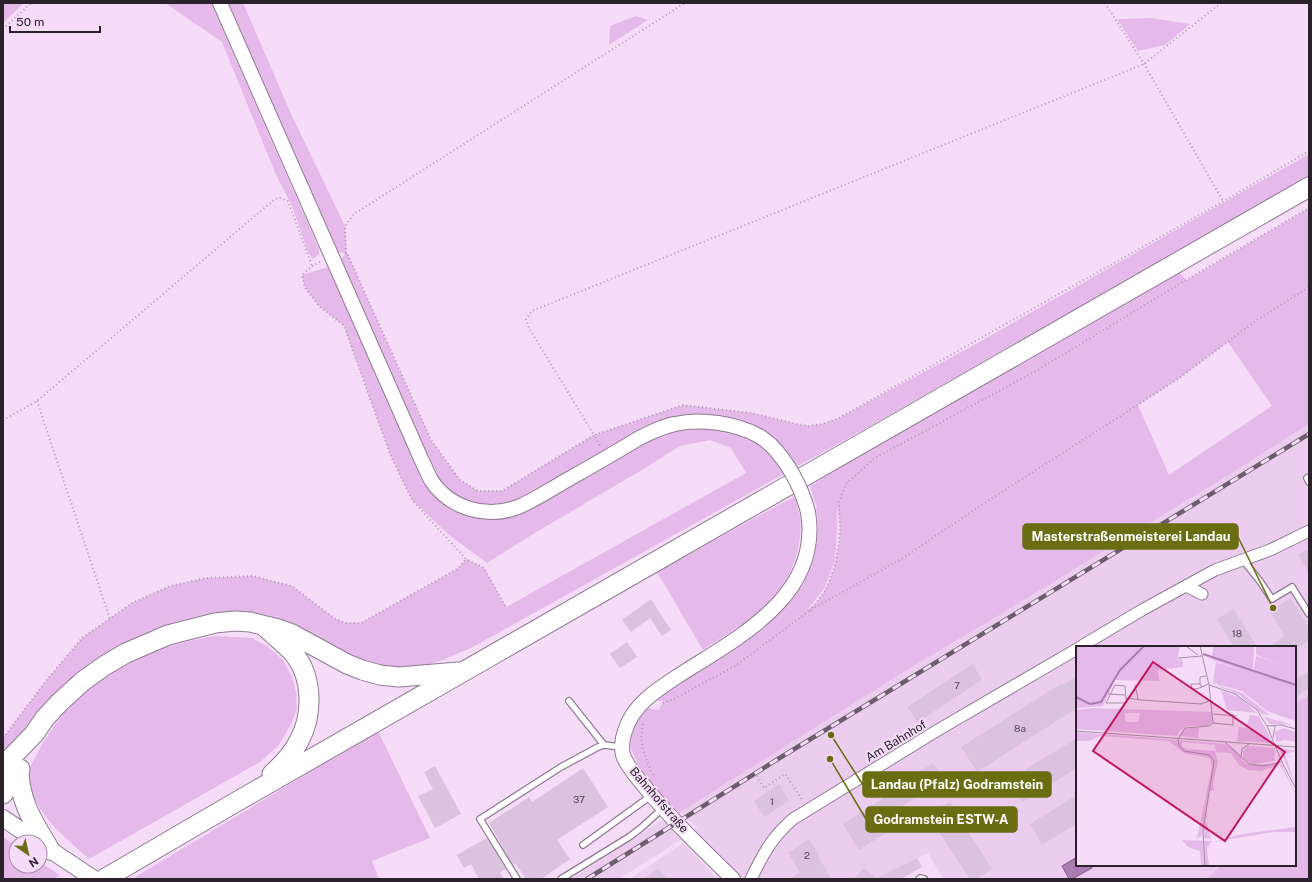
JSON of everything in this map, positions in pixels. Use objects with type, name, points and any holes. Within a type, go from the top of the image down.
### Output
[{"type":"highway","points":[[104,879],[1309,186]]},
{"type":"highway","points":[[3,794],[11,768],[45,718],[72,691],[104,666],[126,653],[168,635],[215,623],[235,621],[250,622],[292,634],[342,662],[371,673],[399,677],[464,671]]},
{"type":"highway","points":[[256,791],[280,767],[300,741],[306,722],[309,699],[308,683],[300,662],[290,650],[262,625]]},
{"type":"highway","points":[[11,768],[24,803],[40,834]]},
{"type":"main road","points":[[3,818],[26,834]]},
{"type":"main road","points":[[48,849],[94,879]]},
{"type":"street","points":[[220,3],[331,258],[422,461],[432,481],[447,497],[463,506],[482,512],[508,510],[535,499],[641,437],[675,423],[691,421],[719,423],[756,434],[786,463],[794,476],[805,500],[808,512],[810,536],[806,557],[801,570],[787,594],[778,605],[754,625],[669,682],[641,703],[628,722],[621,747]]},
{"type":"street","points":[[1082,646],[1142,610],[1215,570],[1270,550],[1309,531]]},
{"type":"street","points":[[1186,586],[1202,594]]},
{"type":"street","name":"Am Bahnhof","points":[[751,879],[773,839],[793,819],[807,809],[1076,650]]},
{"type":"street","name":"Bahnhofstraße","points":[[621,747],[630,769],[652,795],[684,831],[733,879]]},
{"type":"lane","points":[[1309,477],[1307,478],[1309,482]]},
{"type":"lane","points":[[1243,560],[1259,580],[1272,600],[1292,587],[1309,614]]},
{"type":"lane","points":[[569,702],[604,745]]},
{"type":"lane","points":[[517,879],[480,819],[561,767],[598,747],[604,745],[621,747]]},
{"type":"lane","points":[[583,845],[652,795]]},
{"type":"lane","points":[[561,879],[629,837],[664,808]]},
{"type":"lane","points":[[918,879],[924,879]]},
{"type":"path","points":[[3,29],[31,3]]},
{"type":"path","points":[[685,3],[354,214],[345,226],[346,253],[431,440],[460,480],[478,491],[502,491],[594,435],[683,405],[752,413],[809,426],[822,424],[837,419],[1224,201],[1309,151]]},
{"type":"path","points":[[1105,3],[1144,64],[1224,201]]},
{"type":"path","points":[[607,458],[529,328],[526,319],[532,311],[1144,64],[1221,3]]},
{"type":"path","points":[[3,420],[37,402],[275,199],[280,198],[288,201],[312,266]]},
{"type":"path","points":[[809,612],[826,590],[836,562],[840,529],[839,502],[846,484],[875,458],[1036,372],[1186,280],[1309,208]]},
{"type":"path","points":[[346,253],[312,266],[302,275],[305,288],[319,306],[344,326],[390,454],[412,500],[466,559],[484,568],[506,608]]},
{"type":"path","points":[[657,707],[735,666],[809,612],[903,558],[980,506],[1178,379],[1254,322],[1309,287]]},
{"type":"path","points":[[37,402],[110,619]]},
{"type":"path","points":[[644,720],[641,731],[643,752],[656,783],[652,795]]},
{"type":"path","points":[[756,776],[764,788],[786,774],[807,809]]},
{"type":"shaded area","points":[[3,3],[24,3],[3,23]]},
{"type":"shaded area","points":[[165,3],[211,3],[319,249],[319,254],[313,259],[308,252],[292,206],[276,175],[222,42]]},
{"type":"shaded area","points":[[225,3],[243,3],[292,116],[345,226],[347,253],[431,440],[460,480],[478,491],[502,491],[594,435],[683,405],[752,413],[809,426],[822,424],[837,419],[974,345],[1309,154],[1309,177],[868,427],[471,648],[440,661],[415,668],[374,669],[285,622],[272,617],[240,611],[211,613],[172,623],[119,647],[44,706],[3,754],[3,738],[45,682],[82,638],[132,603],[170,586],[206,578],[253,576],[292,586],[334,618],[345,623],[361,623],[457,569],[466,559],[484,568],[506,607],[746,473],[731,448],[710,440],[680,446],[487,563],[449,535],[412,500],[390,454],[344,326],[319,306],[305,288],[302,275],[339,262],[346,253],[335,252]]},
{"type":"shaded area","points":[[636,16],[648,20],[609,45],[610,26]]},
{"type":"shaded area","points":[[1151,18],[1190,24],[1165,45],[1138,51],[1117,19]]},
{"type":"shaded area","points":[[1309,208],[1309,424],[1240,468],[920,662],[679,813],[643,776],[630,746],[634,727],[642,708],[659,710],[663,701],[650,700],[758,630],[786,606],[797,592],[806,578],[816,546],[818,528],[817,508],[810,486],[855,458],[1178,272],[1187,280]],"holes":[[[1228,342],[1272,406],[1169,475],[1138,405],[1178,379]],[[837,506],[840,535],[833,572],[822,595],[816,603],[808,609],[824,589],[835,561]]]},
{"type":"shaded area","points":[[1309,424],[1309,695],[1296,702],[1296,646],[1076,646],[1076,866],[1221,866],[1206,879],[943,879],[928,853],[886,873],[882,879],[736,879],[691,833],[698,828],[679,813],[920,662],[1240,468]]},
{"type":"shaded area","points":[[795,496],[800,514],[800,539],[788,577],[773,599],[764,608],[742,625],[703,650],[657,572]]},
{"type":"shaded area","points":[[214,636],[252,638],[267,646],[283,660],[292,677],[296,692],[297,709],[291,724],[279,745],[260,762],[89,859],[56,828],[35,800],[30,787],[32,762],[59,719],[72,704],[93,686],[132,661],[156,650]]},
{"type":"shaded area","points":[[1309,695],[1309,879],[1206,879],[1221,866],[1296,866],[1296,702]]},
{"type":"shaded area","points":[[378,731],[430,838],[372,861],[379,879],[132,879]]},
{"type":"shaded area","points":[[669,816],[687,836],[619,879],[571,879]]},
{"type":"shaded area","points":[[3,837],[8,840],[8,874],[48,874],[48,867],[60,875],[54,879],[3,879]]},
{"type":"shaded area","points":[[683,843],[717,879],[630,879]]},
{"type":"shaded area","points":[[1076,858],[1076,866],[1091,866],[1092,868],[1072,879],[1069,879],[1062,866]]},
{"type":"building","points":[[1229,523],[1238,537],[1220,549],[1211,535]]},
{"type":"building","points":[[1309,549],[1309,573],[1298,555]]},
{"type":"building","points":[[1291,598],[1309,628],[1309,641],[1299,647],[1270,646],[1285,636],[1270,611]]},
{"type":"building","points":[[651,599],[671,630],[662,636],[650,618],[631,632],[622,620]]},
{"type":"building","points":[[1234,609],[1256,646],[1233,646],[1217,619]]},
{"type":"building","points":[[627,642],[637,657],[620,668],[610,654]]},
{"type":"building","points":[[973,664],[982,680],[918,722],[907,707]]},
{"type":"building","points":[[1309,671],[1309,689],[1296,696],[1296,678]]},
{"type":"building","points":[[1076,677],[1076,709],[977,772],[961,747],[1062,683],[1063,685]]},
{"type":"building","points":[[1076,739],[1076,769],[1022,802],[1008,780]]},
{"type":"building","points":[[933,763],[944,780],[889,814],[897,826],[859,850],[843,824],[885,797],[884,794]]},
{"type":"building","points":[[435,766],[461,814],[435,828],[418,796],[433,789],[424,772]]},
{"type":"building","points":[[583,768],[608,807],[557,840],[570,859],[541,879],[526,879],[515,863],[513,865],[489,823],[529,797],[532,802]]},
{"type":"building","points":[[779,784],[789,801],[764,817],[754,801]]},
{"type":"building","points":[[1076,796],[1076,824],[1042,845],[1030,824]]},
{"type":"building","points":[[950,801],[956,813],[992,869],[977,879],[970,879],[935,826],[926,832],[919,820]]},
{"type":"building","points":[[487,838],[506,869],[500,872],[504,879],[479,879],[471,864],[464,868],[457,855]]},
{"type":"building","points":[[809,839],[831,879],[789,879],[800,872],[788,853]]},
{"type":"building","points":[[917,858],[922,867],[901,879],[853,879],[864,868],[876,878]]},
{"type":"building","points":[[658,868],[667,879],[644,879]]},
{"type":"railway","points":[[587,879],[778,759],[1309,434]]},
{"type":"place","name":"Masterstraßenmeisterei Landau","points":[[1273,608]]},
{"type":"place","name":"Landau (Pfalz) Godramstein","points":[[831,735]]},
{"type":"place","name":"Godramstein ESTW-A","points":[[830,759]]}]
